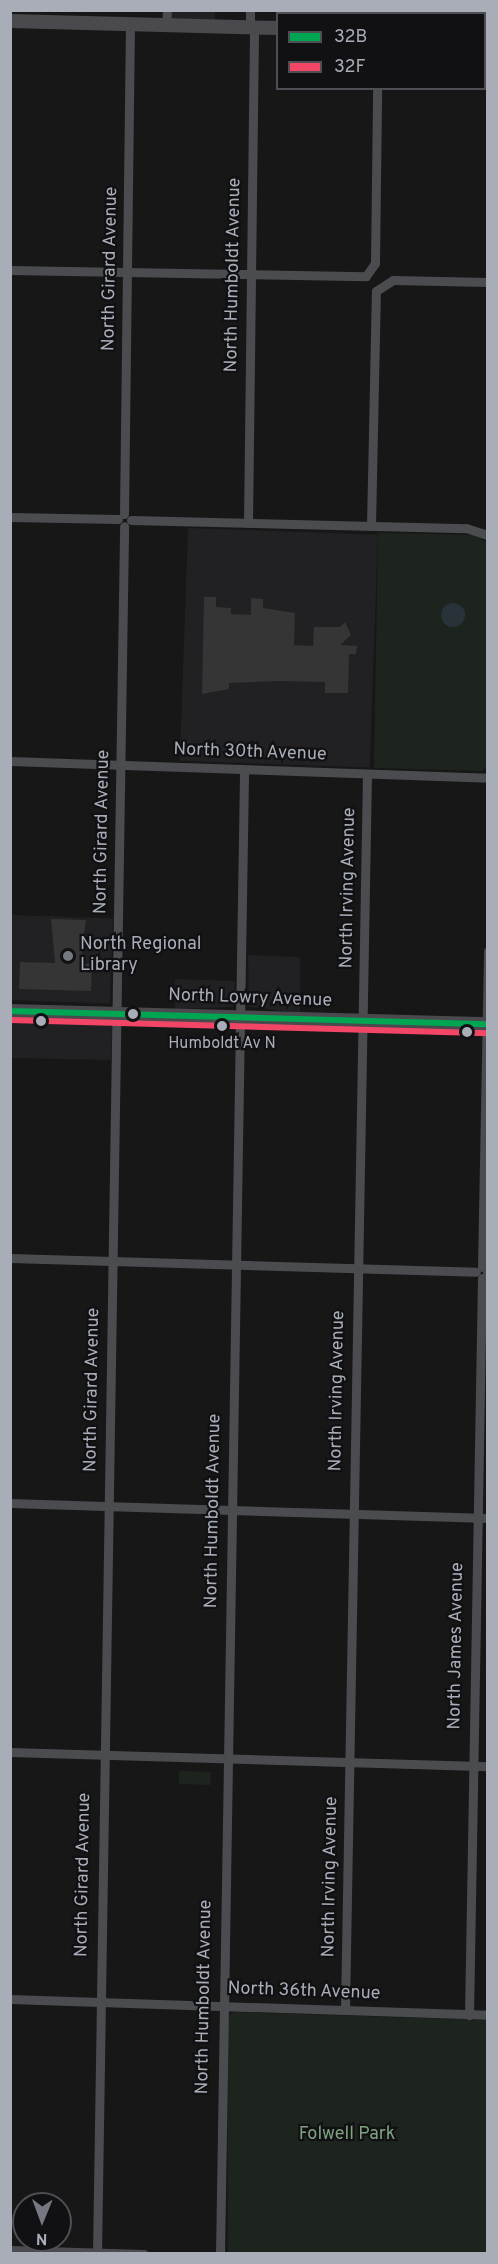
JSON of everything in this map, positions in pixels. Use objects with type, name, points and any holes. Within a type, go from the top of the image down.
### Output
[{"type":"main road","points":[[11,10],[10,20],[276,28]]},
{"type":"main road","name":"North Lowry Avenue","points":[[10,1011],[487,1024]]},
{"type":"street","points":[[166,10],[166,25]]},
{"type":"street","name":"North Humboldt Avenue","points":[[248,523],[252,27],[250,10]]},
{"type":"street","name":"North Girard Avenue","points":[[97,2253],[98,2002],[117,1013],[130,24]]},
{"type":"street","points":[[10,270],[352,279],[369,273],[375,256],[377,90]]},
{"type":"street","points":[[370,526],[374,302],[380,285],[400,279],[488,282]]},
{"type":"street","points":[[10,517],[466,528],[488,535]]},
{"type":"street","name":"North 30th Avenue","points":[[10,761],[488,778]]},
{"type":"street","name":"North Humboldt Avenue","points":[[220,2253],[221,2005],[244,770]]},
{"type":"street","name":"North Irving Avenue","points":[[345,2009],[367,774]]},
{"type":"street","name":"North James Avenue","points":[[468,2015],[488,951]]},
{"type":"street","points":[[10,1258],[483,1272]]},
{"type":"street","points":[[10,1503],[488,1518]]},
{"type":"street","points":[[10,1752],[349,1764],[488,1766]]},
{"type":"street","name":"North 36th Avenue","points":[[10,2000],[488,2015]]},
{"type":"street","points":[[10,2250],[144,2253]]},
{"type":"shaded area","points":[[171,11],[215,11],[215,23],[172,19]]},
{"type":"shaded area","points":[[188,528],[378,535],[370,767],[180,761]]},
{"type":"shaded area","points":[[453,603],[461,607],[465,615],[461,623],[453,627],[445,623],[441,615],[445,607]]},
{"type":"shaded area","points":[[10,915],[113,919],[110,1004],[10,1000]]},
{"type":"shaded area","points":[[248,955],[300,957],[300,1013],[249,1007]]},
{"type":"shaded area","points":[[175,979],[235,981],[233,1007],[175,1009]]},
{"type":"shaded area","points":[[102,1019],[112,1027],[111,1060],[11,1058],[11,1022]]},
{"type":"green space","points":[[378,533],[475,535],[486,542],[487,766],[482,771],[374,768]]},
{"type":"green space","points":[[179,1771],[211,1772],[211,1785],[179,1784]]},
{"type":"green space","name":"Folwell Park","points":[[233,2012],[487,2020],[487,2253],[228,2253],[227,2017]]},
{"type":"building","points":[[204,597],[216,597],[216,607],[231,608],[231,614],[251,615],[251,598],[263,599],[263,608],[295,613],[294,645],[313,646],[314,627],[340,627],[345,622],[351,635],[340,645],[357,646],[356,654],[349,654],[348,693],[325,693],[325,682],[279,681],[229,683],[229,689],[202,694]]},
{"type":"building","name":"North Regional Library","points":[[51,919],[86,920],[80,964],[92,964],[91,991],[19,989],[20,962],[55,963]]},
{"type":"transit line","name":"32B","points":[[10,1011],[488,1024]]},
{"type":"transit line","name":"32F","points":[[10,1020],[488,1033]]},
{"type":"place","name":"North Regional Library","points":[[68,956]]},
{"type":"place","name":"Humboldt Av N","points":[[222,1026]]}]
